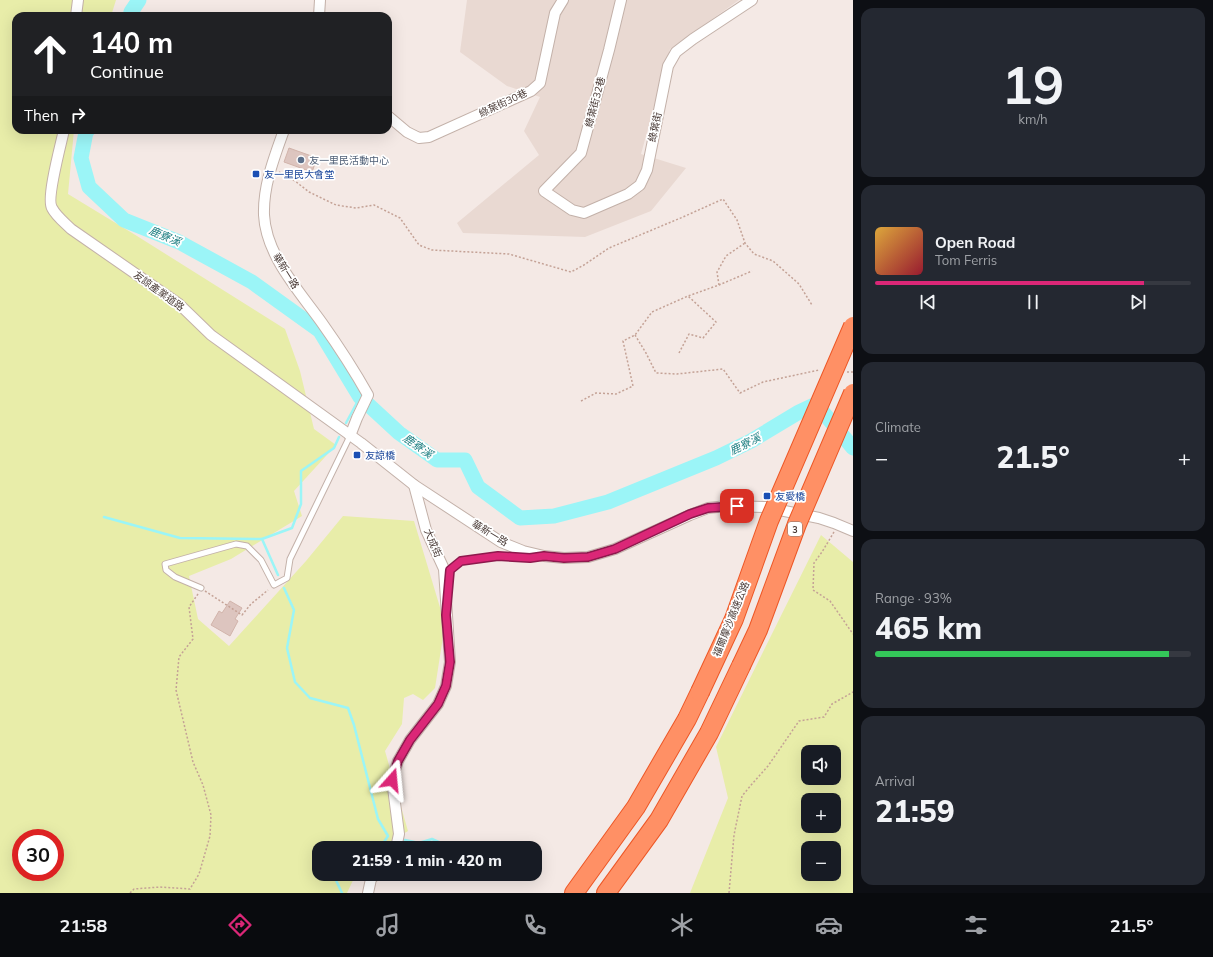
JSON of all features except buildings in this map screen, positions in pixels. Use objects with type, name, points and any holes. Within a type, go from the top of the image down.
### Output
[{"type":"highway","name":"福爾摩沙高速公路","points":[[574,893],[636,807],[687,719],[734,619],[769,521],[853,326]]},
{"type":"highway","name":"3","points":[[606,893],[659,820],[709,732],[758,630],[797,524],[853,393]]},
{"type":"street","points":[[76,12],[78,0]]},
{"type":"street","points":[[319,12],[320,0]]},
{"type":"street","name":"綠葉街30巷","points":[[392,119],[407,132],[419,138],[429,137],[531,90],[540,83],[555,13],[563,0]]},
{"type":"street","name":"綠葉街32巷","points":[[544,191],[581,152],[621,0]]},
{"type":"street","name":"綠葉街","points":[[544,191],[572,210],[584,213],[628,194],[640,185],[647,170],[668,66],[676,52],[752,0]]},
{"type":"street","name":"友諒產業道路","points":[[63,134],[52,186],[51,207],[58,216],[71,229],[180,304],[211,335],[230,350],[328,418],[350,436]]},
{"type":"street","name":"華新一路","points":[[283,134],[266,183],[264,216],[269,242],[279,262],[352,367],[368,395],[350,436],[414,485],[501,542],[523,551],[544,556],[564,558],[588,557],[615,549],[690,514],[708,508],[727,506],[765,507],[819,518],[853,531]]},
{"type":"street","name":"大成街","points":[[398,841],[399,834],[392,780],[398,761],[410,740],[438,704],[446,686],[450,662],[444,569],[426,530],[414,485]]},
{"type":"street","points":[[368,893],[371,881]]},
{"type":"lane","points":[[201,588],[175,578],[166,570],[165,564],[236,544],[247,546],[260,560],[274,585],[287,578],[290,559],[350,436]]},
{"type":"lane","points":[[446,615],[450,570],[461,561],[498,556],[530,558],[544,556]]},
{"type":"path","points":[[271,167],[295,181],[309,192],[336,205],[356,208],[374,205],[400,218],[419,245],[432,250],[509,254],[571,272],[609,248],[723,199],[738,220],[745,243],[754,254],[773,261],[799,284],[812,305]]},
{"type":"path","points":[[719,285],[717,272],[726,256],[745,243]]},
{"type":"path","points":[[581,401],[596,393],[616,394],[633,386],[623,341],[635,335],[652,312],[752,271]]},
{"type":"path","points":[[679,353],[688,334],[703,338],[716,322],[688,296]]},
{"type":"path","points":[[635,335],[656,373],[677,374],[724,369],[740,393],[763,382],[817,370],[824,370]]},
{"type":"path","points":[[846,372],[853,372]]},
{"type":"path","points":[[834,523],[834,534],[814,563],[813,590],[830,601],[853,634]]},
{"type":"path","points":[[130,893],[134,889],[160,887],[190,889],[199,874],[210,836],[211,815],[203,785],[193,762],[176,690],[179,657],[193,639],[189,608],[201,588],[242,615],[251,604],[274,585]]},
{"type":"path","points":[[729,893],[734,835],[742,796],[768,766],[799,721],[824,717],[832,704],[853,692]]},
{"type":"shaded area","points":[[467,0],[739,0],[670,49],[641,154],[686,168],[651,211],[585,237],[463,233],[457,223],[539,155],[524,131],[540,97],[507,86],[460,52]]},
{"type":"green space","points":[[0,0],[116,0],[112,12],[12,12],[12,134],[74,134],[68,194],[285,329],[300,371],[314,429],[336,445],[294,491],[302,516],[231,559],[189,576],[198,619],[229,646],[306,561],[343,516],[414,521],[445,624],[435,688],[423,700],[413,694],[404,698],[402,724],[385,751],[408,831],[392,841],[312,841],[312,881],[353,881],[347,893],[0,893]]},
{"type":"green space","points":[[821,535],[853,562],[853,893],[690,893],[728,798],[716,747]]},
{"type":"waterway","name":"鹿寮溪","points":[[131,12],[139,0]]},
{"type":"waterway","name":"鹿寮溪","points":[[86,134],[81,158],[89,187],[124,220],[179,242],[252,282],[320,331],[360,397],[399,433],[437,460],[465,460],[478,487],[520,518],[554,516],[608,502],[716,458],[751,441],[799,412],[816,404],[853,448]]},
{"type":"waterway","points":[[346,423],[360,397]]},
{"type":"waterway","points":[[278,575],[262,539],[292,528],[301,504],[301,471],[334,448],[339,437]]},
{"type":"waterway","points":[[104,517],[180,538],[262,539]]},
{"type":"waterway","points":[[284,588],[294,610],[287,648],[295,682],[310,698],[348,708],[354,725],[378,819],[388,836],[385,841]]},
{"type":"waterway","points":[[426,841],[432,839],[436,841]]},
{"type":"waterway","points":[[405,840],[410,841]]},
{"type":"waterway","points":[[336,881],[342,893]]},
{"type":"place","name":"友一里民活動中心","points":[[301,160]]},
{"type":"place","name":"友一里民大會堂","points":[[256,174]]},
{"type":"place","name":"友諒橋","points":[[357,455]]},
{"type":"place","name":"友愛橋","points":[[767,496]]},
{"type":"route","points":[[392,780],[398,761],[410,740],[438,704],[446,686],[450,662],[446,615],[450,570],[461,561],[498,556],[530,558],[544,556],[564,558],[588,557],[630,543],[690,514],[708,508],[737,506]]}]
